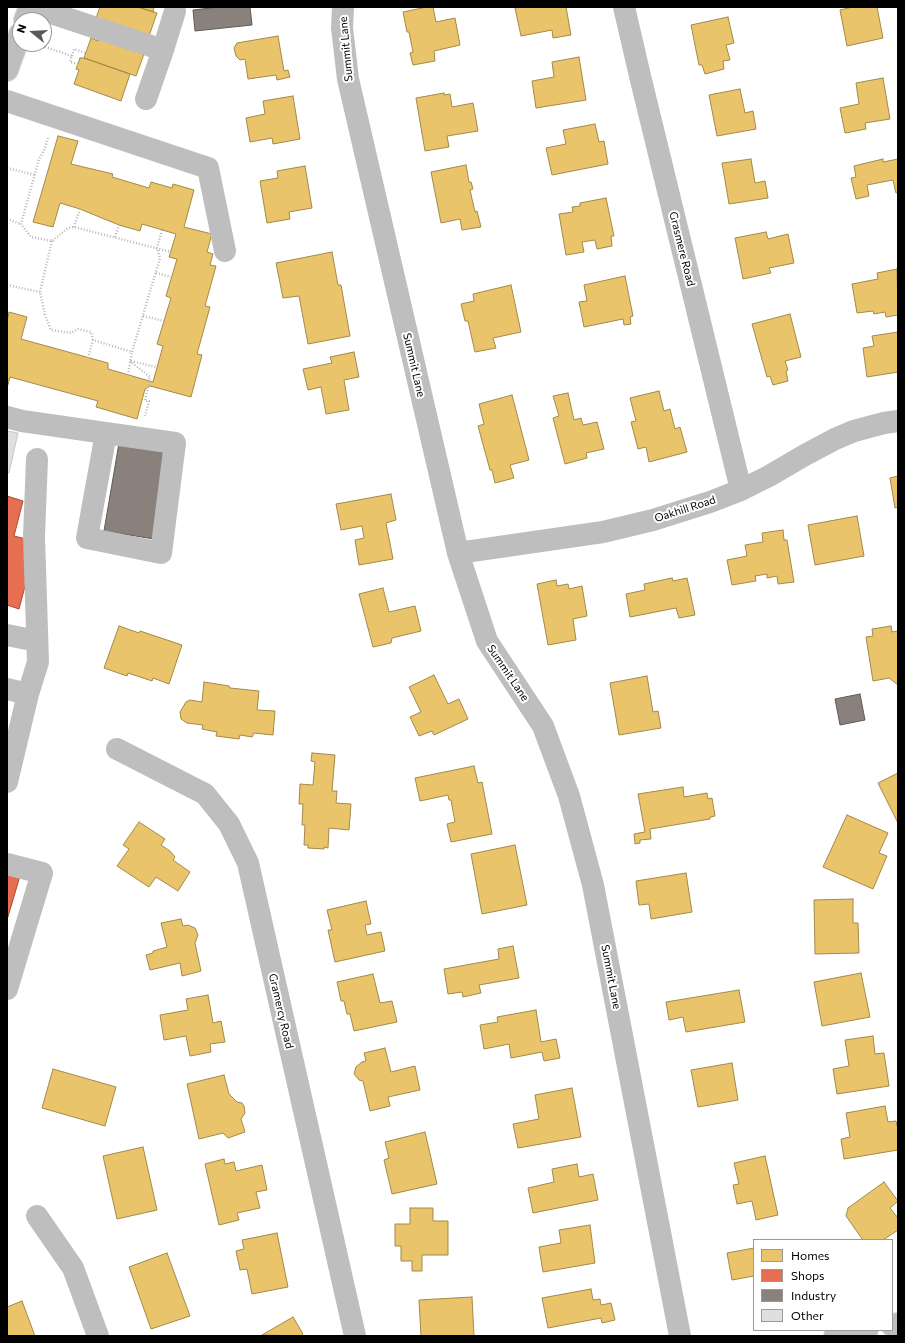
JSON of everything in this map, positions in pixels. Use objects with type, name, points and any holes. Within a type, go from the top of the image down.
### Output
[{"type":"street","points":[[31,7],[163,50]]},
{"type":"street","name":"Summit Lane","points":[[343,7],[342,28],[348,79],[458,553],[487,641],[543,726],[569,796],[593,885],[680,1336]]},
{"type":"street","name":"Grasmere Road","points":[[624,7],[740,490]]},
{"type":"street","points":[[146,99],[175,11]]},
{"type":"street","points":[[7,70],[14,52]]},
{"type":"street","points":[[7,101],[208,168],[225,250]]},
{"type":"street","points":[[7,417],[22,421],[106,433],[139,438],[175,443],[161,553],[87,538],[106,433]]},
{"type":"street","name":"Oakhill Road","points":[[458,553],[610,530],[653,520],[710,502],[740,490],[769,476],[835,439],[854,431],[898,421]]},
{"type":"street","points":[[7,782],[28,694],[38,662],[34,536],[37,459]]},
{"type":"street","points":[[7,635],[37,641]]},
{"type":"street","points":[[7,689],[28,694]]},
{"type":"street","name":"Gramercy Road","points":[[117,749],[205,794],[229,824],[248,863],[355,1336]]},
{"type":"street","points":[[7,864],[42,873],[7,989]]},
{"type":"street","points":[[37,1216],[73,1268],[98,1336]]},
{"type":"street","points":[[835,1336],[862,1331]]},
{"type":"path","points":[[52,49],[72,56]]},
{"type":"path","points":[[78,64],[70,62],[74,49],[86,53]]},
{"type":"path","points":[[21,224],[39,159],[44,151],[55,117]]},
{"type":"path","points":[[7,168],[34,176]]},
{"type":"path","points":[[74,227],[80,209]]},
{"type":"path","points":[[7,220],[21,224],[31,237],[52,241]]},
{"type":"path","points":[[115,237],[119,225]]},
{"type":"path","points":[[88,358],[93,340],[91,332],[78,329],[71,333],[51,330],[45,315],[40,292],[52,241],[68,228],[74,227],[171,252]]},
{"type":"path","points":[[128,375],[132,352],[160,258],[157,248],[162,230]]},
{"type":"path","points":[[156,273],[172,277]]},
{"type":"path","points":[[7,286],[40,292]]},
{"type":"path","points":[[143,316],[164,322]]},
{"type":"path","points":[[93,340],[132,352]]},
{"type":"path","points":[[130,361],[156,368]]},
{"type":"path","points":[[130,361],[150,377],[145,401],[149,401],[139,438]]},
{"type":"building: Homes","points":[[100,7],[138,7],[157,13],[149,36],[96,18]]},
{"type":"building: Homes","points":[[138,7],[154,7],[153,12]]},
{"type":"building: Homes","points":[[433,7],[436,22],[455,18],[460,45],[434,51],[435,61],[413,65],[410,53],[413,52],[403,12]]},
{"type":"building: Homes","points":[[566,7],[571,35],[553,38],[552,30],[521,36],[515,8]]},
{"type":"building: Homes","points":[[853,7],[877,7],[883,38],[847,46],[840,10]]},
{"type":"building: Homes","points":[[728,17],[734,43],[726,45],[730,60],[723,61],[724,69],[705,74],[702,65],[699,65],[691,25]]},
{"type":"building: Homes","points":[[278,36],[284,71],[288,70],[290,77],[277,80],[276,75],[248,79],[245,59],[240,60],[236,56],[234,48],[237,43]]},
{"type":"building: Homes","points":[[91,38],[98,41],[99,39],[144,54],[136,76],[84,58]]},
{"type":"building: Homes","points":[[579,57],[586,100],[536,108],[532,81],[554,77],[552,62]]},
{"type":"building: Homes","points":[[80,58],[84,58],[130,74],[121,101],[74,84],[79,70],[76,69]]},
{"type":"building: Homes","points":[[883,78],[890,119],[865,123],[866,129],[845,133],[840,108],[859,104],[856,83]]},
{"type":"building: Homes","points":[[740,89],[745,113],[753,111],[756,129],[717,136],[709,95]]},
{"type":"building: Homes","points":[[444,93],[444,95],[450,94],[452,107],[473,103],[478,131],[447,136],[449,147],[425,151],[416,98]]},
{"type":"building: Homes","points":[[293,96],[300,139],[273,144],[272,138],[250,142],[246,118],[265,114],[263,101]]},
{"type":"building: Homes","points":[[595,124],[599,142],[604,141],[608,164],[552,175],[546,148],[566,144],[563,130]]},
{"type":"building: Homes","points":[[58,136],[78,141],[71,164],[113,174],[112,177],[149,188],[151,182],[172,188],[173,184],[194,190],[184,227],[212,234],[207,252],[213,254],[210,265],[216,266],[205,306],[210,307],[197,354],[202,355],[191,397],[150,386],[145,389],[137,419],[96,407],[98,401],[10,377],[7,388],[7,321],[9,312],[27,317],[21,339],[108,363],[108,369],[153,382],[163,346],[157,344],[171,298],[166,296],[177,259],[169,257],[176,234],[142,224],[140,231],[119,225],[80,209],[60,203],[53,227],[33,222]]},
{"type":"building: Homes","points":[[751,159],[755,183],[765,181],[768,198],[729,204],[722,163]]},
{"type":"building: Homes","points":[[883,159],[883,162],[898,159],[898,192],[896,193],[893,180],[867,185],[869,196],[856,199],[851,178],[856,177],[854,166]]},
{"type":"building: Homes","points":[[466,165],[469,182],[471,182],[473,189],[470,190],[475,212],[477,211],[481,227],[462,230],[460,219],[441,223],[431,172]]},
{"type":"building: Homes","points":[[305,166],[312,208],[289,212],[290,219],[267,223],[260,181],[278,178],[277,171]]},
{"type":"building: Homes","points":[[606,198],[614,236],[611,236],[612,246],[597,249],[595,240],[582,242],[584,252],[566,255],[559,214],[573,212],[572,207],[580,206],[580,203]]},
{"type":"building: Homes","points":[[766,232],[768,239],[788,234],[794,263],[769,268],[771,273],[743,279],[735,238]]},
{"type":"building: Homes","points":[[332,252],[338,285],[341,285],[350,336],[308,344],[299,296],[283,298],[276,263]]},
{"type":"building: Homes","points":[[897,269],[898,315],[886,317],[885,312],[874,314],[873,311],[857,313],[852,284],[878,279],[877,273]]},
{"type":"building: Homes","points":[[625,276],[633,316],[630,317],[631,324],[624,325],[623,319],[584,327],[579,302],[587,301],[584,285]]},
{"type":"building: Homes","points":[[511,285],[521,332],[493,338],[496,348],[475,352],[468,321],[465,321],[461,304],[474,301],[473,294]]},
{"type":"building: Homes","points":[[790,314],[801,357],[785,361],[788,370],[786,371],[788,381],[773,385],[770,376],[767,377],[752,324]]},
{"type":"building: Homes","points":[[898,332],[898,372],[867,377],[863,348],[874,346],[872,336]]},
{"type":"building: Homes","points":[[354,352],[359,377],[344,380],[349,410],[326,414],[321,387],[308,390],[303,369],[332,363],[330,357]]},
{"type":"building: Homes","points":[[659,391],[664,411],[670,409],[675,429],[680,427],[687,452],[649,462],[646,447],[638,449],[631,422],[636,421],[630,398]]},
{"type":"building: Homes","points":[[568,393],[574,420],[581,418],[583,425],[597,422],[604,449],[586,453],[587,458],[565,464],[553,418],[559,416],[553,396]]},
{"type":"building: Homes","points":[[512,395],[529,460],[510,465],[514,478],[495,483],[478,426],[484,424],[479,404]]},
{"type":"building: Homes","points":[[898,476],[898,507],[895,508],[890,478]]},
{"type":"building: Homes","points":[[391,494],[396,520],[386,523],[393,559],[359,565],[355,540],[364,538],[362,526],[341,530],[336,504]]},
{"type":"building: Homes","points":[[857,516],[864,556],[815,565],[808,525]]},
{"type":"building: Homes","points":[[783,530],[784,540],[787,540],[794,582],[778,584],[777,576],[767,578],[767,574],[755,576],[756,581],[732,585],[727,560],[747,556],[745,545],[763,542],[762,533]]},
{"type":"building: Homes","points":[[672,578],[673,581],[687,578],[695,615],[679,618],[676,608],[630,617],[626,594],[645,590],[644,584]]},
{"type":"building: Homes","points":[[556,580],[557,586],[568,584],[569,589],[582,586],[587,616],[573,619],[576,640],[548,645],[537,584]]},
{"type":"building: Homes","points":[[383,588],[389,612],[415,606],[421,631],[392,638],[391,643],[373,647],[359,594]]},
{"type":"building: Homes","points":[[119,626],[139,633],[140,631],[182,645],[169,684],[153,678],[152,681],[128,673],[127,676],[104,668]]},
{"type":"building: Homes","points":[[891,626],[892,632],[898,631],[898,685],[889,678],[873,681],[866,637],[873,636],[872,629]]},
{"type":"building: Homes","points":[[434,675],[448,704],[459,699],[468,719],[434,735],[432,731],[419,736],[410,717],[421,712],[409,687]]},
{"type":"building: Homes","points":[[647,676],[653,712],[658,711],[661,728],[619,735],[610,683]]},
{"type":"building: Homes","points":[[204,682],[229,686],[230,688],[259,691],[257,710],[275,711],[273,735],[254,733],[252,737],[240,735],[239,739],[216,736],[217,732],[202,729],[203,725],[187,723],[181,719],[180,712],[186,702],[190,700],[202,702]]},
{"type":"building: Homes","points":[[312,753],[335,755],[332,791],[337,791],[336,803],[351,804],[349,830],[329,828],[328,848],[324,847],[324,849],[308,848],[308,845],[304,845],[305,825],[302,825],[303,804],[299,804],[300,784],[313,785],[315,762],[311,761]]},
{"type":"building: Homes","points":[[474,766],[478,783],[482,782],[492,834],[451,842],[447,824],[455,822],[451,800],[449,800],[448,795],[420,801],[415,778]]},
{"type":"building: Homes","points":[[898,773],[898,823],[878,783]]},
{"type":"building: Homes","points":[[683,787],[684,797],[707,793],[708,799],[712,798],[715,816],[710,817],[710,819],[650,829],[651,839],[640,840],[640,843],[635,844],[634,834],[645,832],[638,794]]},
{"type":"building: Homes","points":[[847,815],[888,833],[879,853],[887,856],[873,889],[823,867]]},
{"type":"building: Homes","points":[[139,822],[165,839],[161,845],[170,851],[175,857],[173,860],[190,872],[178,891],[156,877],[149,887],[117,866],[129,849],[123,845]]},
{"type":"building: Homes","points":[[515,845],[527,905],[482,914],[471,854]]},
{"type":"building: Homes","points":[[686,873],[692,912],[651,919],[649,904],[639,905],[636,881]]},
{"type":"building: Homes","points":[[853,899],[853,923],[858,923],[859,953],[815,954],[814,900]]},
{"type":"building: Homes","points":[[366,901],[371,924],[365,925],[367,935],[381,932],[385,951],[335,962],[328,930],[332,930],[327,910]]},
{"type":"building: Homes","points":[[181,919],[183,926],[188,925],[195,928],[198,935],[195,943],[201,971],[182,976],[180,963],[150,970],[146,955],[153,953],[153,951],[167,947],[161,923]]},
{"type":"building: Homes","points":[[513,946],[519,978],[479,985],[481,993],[463,997],[462,992],[448,994],[444,969],[499,959],[498,949]]},
{"type":"building: Homes","points":[[861,973],[870,1017],[822,1026],[814,982]]},
{"type":"building: Homes","points":[[373,974],[380,1003],[392,1001],[397,1022],[354,1031],[350,1014],[347,1014],[344,1001],[341,1001],[337,982]]},
{"type":"building: Homes","points":[[739,990],[745,1022],[686,1032],[683,1017],[669,1020],[666,1002]]},
{"type":"building: Homes","points":[[208,995],[213,1023],[221,1021],[225,1042],[210,1044],[211,1052],[190,1056],[186,1036],[164,1040],[160,1015],[188,1010],[186,999]]},
{"type":"building: Homes","points":[[536,1010],[541,1042],[556,1039],[560,1058],[544,1061],[542,1052],[511,1058],[509,1044],[484,1049],[480,1025],[498,1022],[497,1017]]},
{"type":"building: Homes","points":[[873,1036],[875,1054],[884,1053],[889,1086],[837,1094],[833,1069],[849,1066],[845,1040]]},
{"type":"building: Homes","points":[[385,1048],[391,1072],[415,1066],[420,1090],[388,1097],[390,1106],[370,1111],[363,1081],[359,1080],[354,1074],[356,1067],[362,1062],[366,1061],[364,1053]]},
{"type":"building: Homes","points":[[732,1063],[738,1100],[698,1107],[691,1070]]},
{"type":"building: Homes","points":[[53,1069],[116,1087],[105,1126],[42,1108]]},
{"type":"building: Homes","points":[[224,1075],[229,1094],[237,1102],[242,1103],[244,1106],[245,1113],[241,1119],[245,1132],[228,1138],[223,1133],[199,1139],[187,1084]]},
{"type":"building: Homes","points":[[572,1088],[581,1137],[518,1148],[513,1124],[539,1119],[535,1095]]},
{"type":"building: Homes","points":[[885,1106],[888,1122],[896,1121],[898,1129],[898,1150],[844,1159],[841,1139],[850,1137],[846,1113]]},
{"type":"building: Homes","points":[[425,1132],[437,1184],[392,1194],[384,1160],[389,1158],[385,1142]]},
{"type":"building: Homes","points":[[143,1147],[157,1210],[117,1219],[103,1156]]},
{"type":"building: Homes","points":[[765,1156],[778,1215],[756,1220],[752,1201],[737,1204],[733,1185],[739,1184],[734,1163]]},
{"type":"building: Homes","points":[[224,1159],[225,1164],[234,1162],[236,1171],[262,1165],[267,1190],[256,1192],[260,1208],[237,1213],[239,1220],[219,1225],[205,1164]]},
{"type":"building: Homes","points":[[577,1164],[579,1177],[593,1174],[598,1200],[533,1213],[528,1188],[554,1182],[552,1169]]},
{"type":"building: Homes","points":[[884,1182],[898,1201],[890,1208],[898,1218],[898,1230],[884,1239],[862,1239],[846,1216],[848,1208]]},
{"type":"building: Homes","points":[[410,1208],[433,1208],[433,1221],[448,1221],[448,1255],[422,1255],[422,1271],[412,1271],[412,1261],[401,1261],[401,1246],[395,1246],[395,1224],[410,1224]]},
{"type":"building: Homes","points":[[590,1225],[595,1263],[543,1272],[539,1247],[561,1243],[559,1230]]},
{"type":"building: Homes","points":[[277,1233],[288,1287],[252,1294],[247,1269],[240,1270],[236,1251],[244,1249],[242,1240]]},
{"type":"building: Homes","points":[[753,1248],[753,1276],[732,1280],[727,1253]]},
{"type":"building: Homes","points":[[167,1253],[190,1316],[151,1329],[129,1267]]},
{"type":"building: Homes","points":[[591,1289],[593,1300],[600,1299],[601,1305],[611,1303],[615,1320],[602,1323],[601,1318],[548,1328],[542,1298]]},
{"type":"building: Homes","points":[[472,1297],[474,1336],[421,1336],[419,1300]]},
{"type":"building: Homes","points":[[22,1301],[35,1336],[7,1336],[7,1307]]},
{"type":"building: Homes","points":[[293,1317],[303,1334],[300,1336],[262,1335]]},
{"type":"building: Shops","points":[[7,496],[23,501],[14,536],[30,540],[32,560],[19,609],[7,605]]},
{"type":"building: Shops","points":[[7,873],[20,876],[7,920]]},
{"type":"building: Industry","points":[[219,7],[250,7],[252,25],[195,31],[193,10]]},
{"type":"building: Industry","points":[[119,443],[168,451],[154,539],[104,531]]},
{"type":"building: Industry","points":[[860,694],[865,720],[840,725],[835,699]]},
{"type":"building: Other","points":[[7,431],[18,433],[9,473],[7,473]]}]
